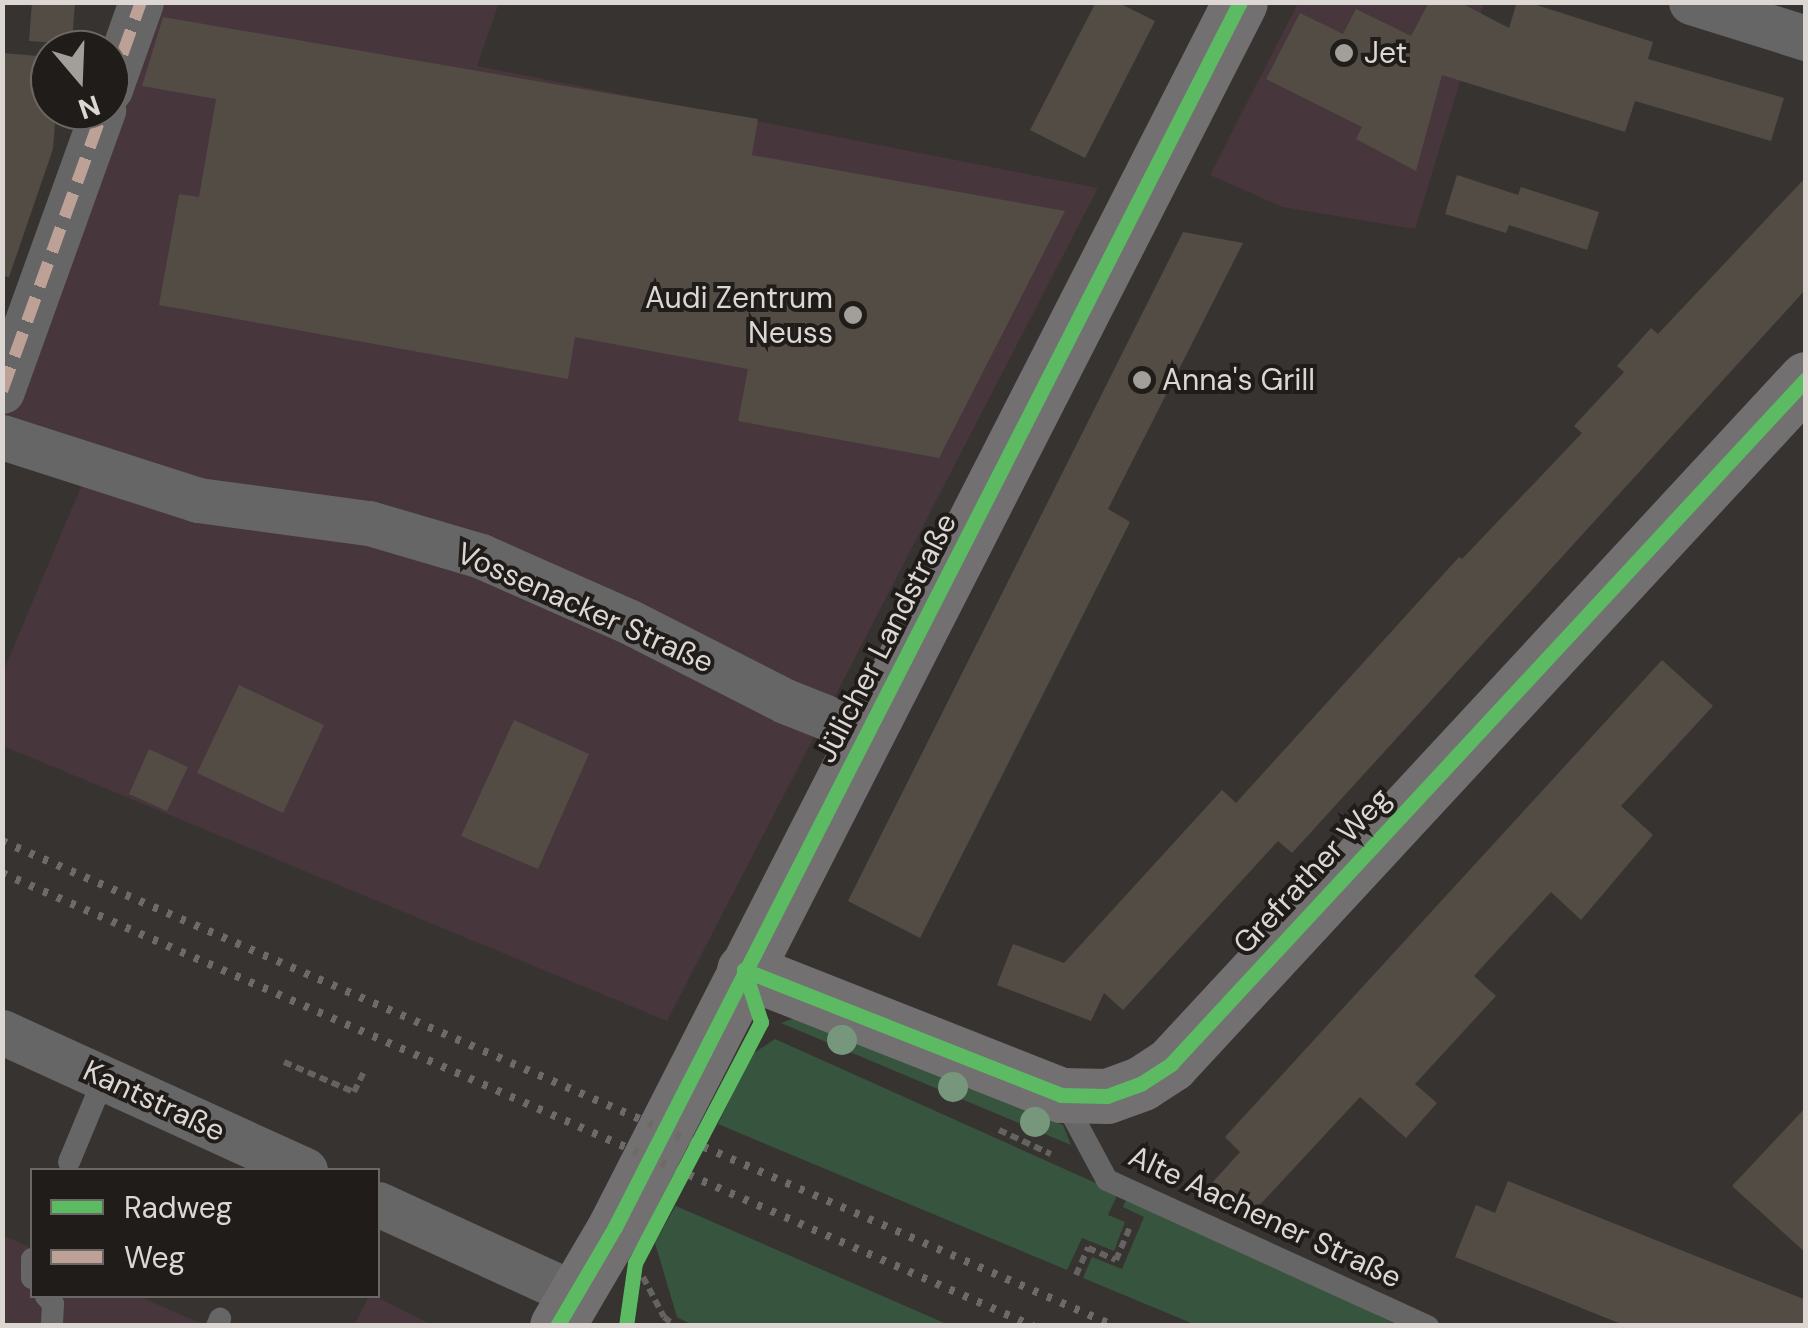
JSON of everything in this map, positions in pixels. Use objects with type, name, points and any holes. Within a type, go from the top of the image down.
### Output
[{"type":"main road","name":"Jülicher Landstraße","points":[[566,1310],[615,1227],[1240,2]]},
{"type":"main road","name":"Grefrather Weg","points":[[744,970],[1061,1095],[1107,1096],[1142,1083],[1171,1064],[1806,379]]},
{"type":"street","points":[[130,33],[141,2]]},
{"type":"street","points":[[1691,2],[1806,38]]},
{"type":"street","points":[[2,391],[96,130]]},
{"type":"street","name":"Vossenacker Straße","points":[[2,437],[198,500],[369,523],[481,556],[630,622],[786,701],[868,734]]},
{"type":"street","name":"Kantstraße","points":[[2,1032],[296,1168]]},
{"type":"street","points":[[380,1205],[566,1310]]},
{"type":"lane","points":[[69,1162],[104,1078]]},
{"type":"lane","name":"Alte Aachener Straße","points":[[1061,1095],[1106,1180],[1428,1326]]},
{"type":"lane","points":[[48,1298],[54,1304],[52,1326]]},
{"type":"path","points":[[284,1062],[354,1092],[364,1069]]},
{"type":"path","points":[[1076,1275],[1088,1248],[1116,1260],[1134,1218]]},
{"type":"path","points":[[635,1263],[664,1317],[675,1326]]},
{"type":"shaded area","points":[[164,3],[499,3],[477,66],[1098,188],[667,1021],[3,746],[3,672],[88,470],[3,434],[3,407],[113,130],[130,130],[130,88]]},
{"type":"shaded area","points":[[1298,3],[1484,3],[1415,229],[1282,207],[1210,175]]},
{"type":"shaded area","points":[[2,1235],[30,1247],[30,1298],[143,1298],[205,1325],[3,1325]]},
{"type":"shaded area","points":[[368,1298],[379,1298],[432,1325],[354,1325]]},
{"type":"green space","points":[[795,1018],[813,1020],[1063,1125],[1071,1145],[781,1023]]},
{"type":"green space","points":[[775,1039],[1118,1193],[1108,1215],[1125,1222],[1114,1251],[1082,1238],[1067,1270],[718,1124],[751,1055]]},
{"type":"green space","points":[[1127,1197],[1397,1325],[1196,1325],[1083,1278],[1092,1257],[1122,1269],[1144,1217],[1123,1207]]},
{"type":"green space","points":[[676,1205],[949,1325],[692,1325],[677,1317],[655,1243]]},
{"type":"building","points":[[32,2],[75,2],[73,30],[30,30],[29,41]]},
{"type":"building","points":[[1096,2],[1117,2],[1155,21],[1085,158],[1030,130]]},
{"type":"building","points":[[1429,2],[1459,2],[1509,28],[1517,2],[1527,2],[1653,42],[1648,59],[1784,98],[1771,141],[1635,101],[1625,132],[1442,75],[1416,171],[1356,139],[1362,127],[1266,79],[1300,13],[1343,34],[1356,9],[1411,36]]},
{"type":"building","points":[[163,17],[758,119],[752,155],[1065,211],[939,458],[738,421],[748,369],[575,337],[568,379],[159,305],[179,194],[199,197],[216,99],[142,86]]},
{"type":"building","points":[[2,53],[30,55],[30,130],[54,130],[53,149],[9,277],[2,276]]},
{"type":"building","points":[[1457,175],[1518,195],[1521,187],[1599,212],[1587,250],[1509,225],[1506,233],[1445,214]]},
{"type":"building","points":[[1806,177],[1806,289],[1292,853],[1278,841],[1123,1010],[1104,993],[1091,1021],[997,985],[1013,944],[1064,963],[1222,790],[1236,803],[1459,557],[1462,559],[1582,433],[1574,426],[1624,372],[1617,366],[1651,328],[1658,334]]},
{"type":"building","points":[[1183,232],[1243,243],[1108,509],[1130,522],[920,938],[848,901]]},
{"type":"building","points":[[1662,660],[1713,706],[1621,806],[1653,835],[1581,920],[1551,892],[1474,976],[1496,996],[1415,1084],[1437,1103],[1406,1138],[1360,1097],[1243,1223],[1201,1195],[1240,1152],[1225,1137]]},
{"type":"building","points":[[239,685],[324,725],[283,813],[197,773]]},
{"type":"building","points":[[514,720],[589,754],[538,869],[461,836]]},
{"type":"building","points":[[149,749],[188,767],[167,811],[129,794]]},
{"type":"building","points":[[1806,1107],[1806,1253],[1732,1186]]},
{"type":"building","points":[[1508,1181],[1806,1300],[1806,1326],[1626,1326],[1455,1257],[1476,1205],[1495,1213]]},
{"type":"railway","points":[[2,841],[1115,1326]]},
{"type":"railway","points":[[2,873],[1033,1326]]},
{"type":"marked path","points":[[130,33],[141,2]]},
{"type":"marked path","points":[[2,391],[96,130]]},
{"type":"cycle path","points":[[557,1326],[615,1227],[1240,2]]},
{"type":"cycle path","points":[[744,970],[1061,1095],[1107,1096],[1142,1083],[1171,1064],[1806,379]]},
{"type":"cycle path","points":[[626,1326],[635,1263],[761,1022],[744,970]]},
{"type":"place","name":"Jet","points":[[1344,53]]},
{"type":"place","name":"Audi Zentrum Neuss","points":[[853,315]]},
{"type":"place","name":"Anna's Grill","points":[[1142,380]]}]
